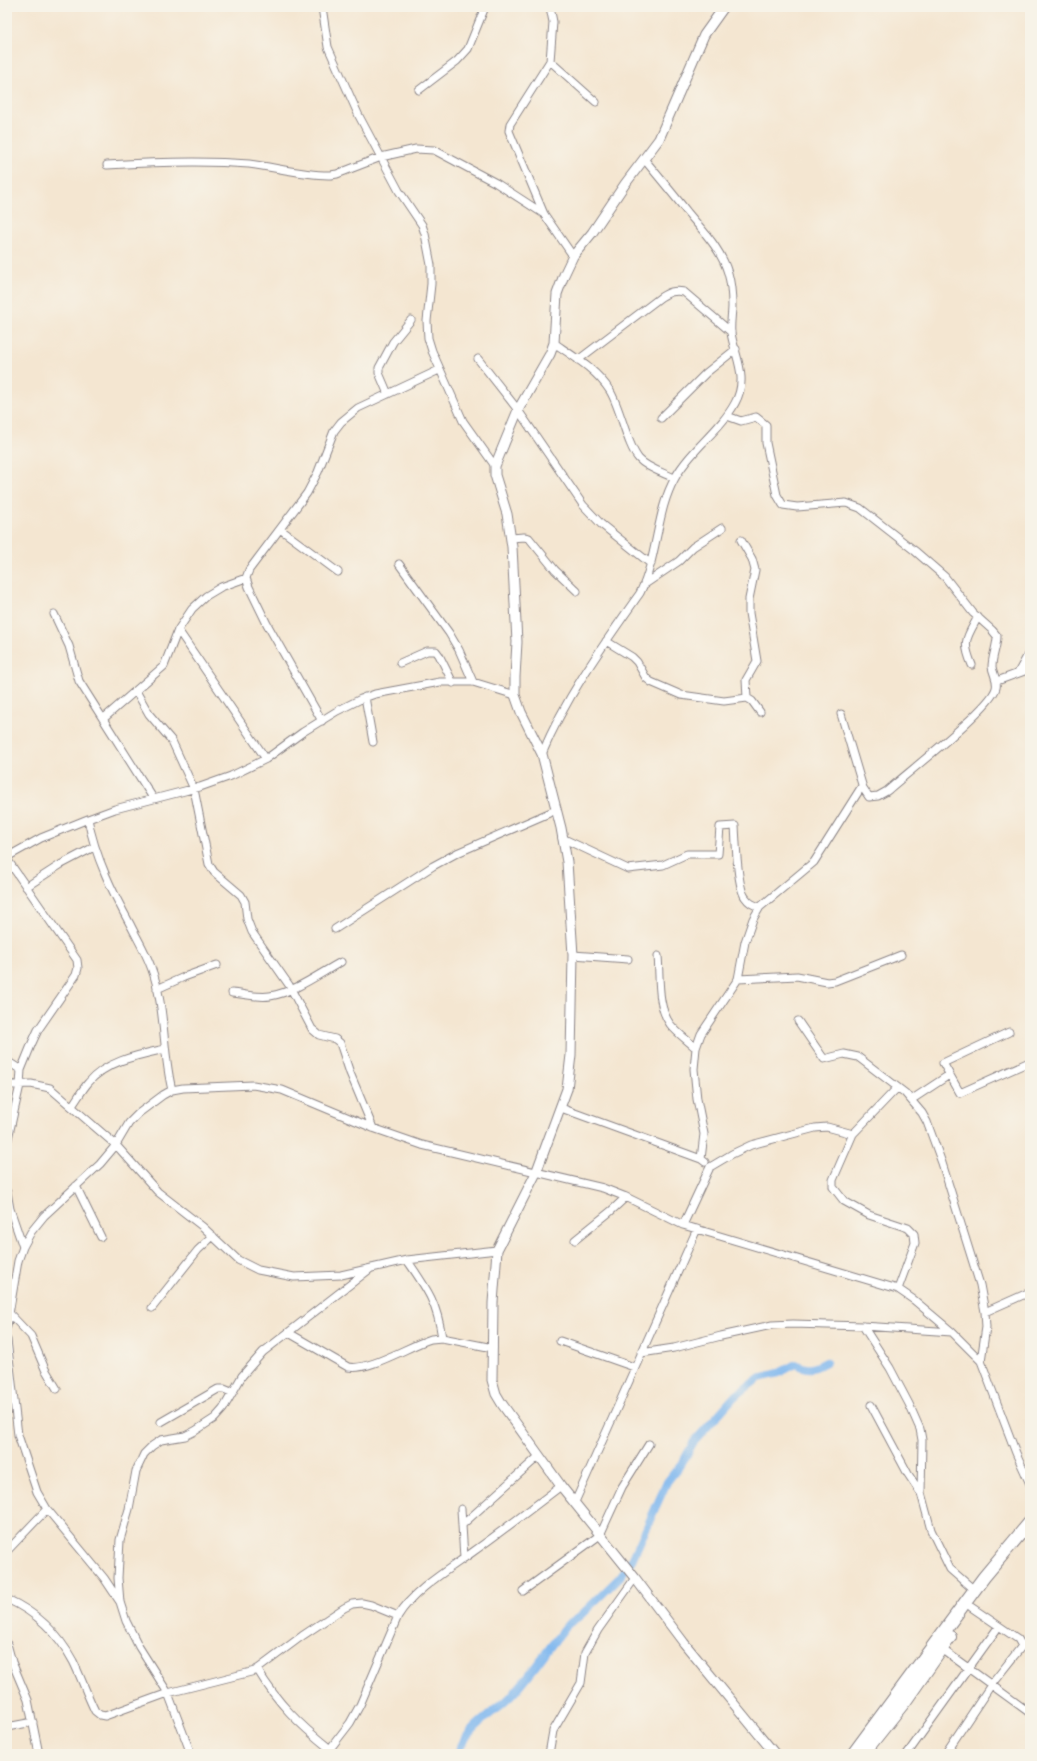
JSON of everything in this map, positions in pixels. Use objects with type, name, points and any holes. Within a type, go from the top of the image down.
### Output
[{"type":"highway","points":[[853,1754],[974,1590],[1030,1522]]},
{"type":"highway","points":[[863,1754],[906,1700],[971,1607],[1030,1534]]},
{"type":"street","points":[[322,7],[328,47],[359,116],[399,191],[422,225],[426,234],[431,265],[431,284],[427,321],[428,338],[439,370],[463,421],[495,466]]},
{"type":"street","points":[[418,90],[457,61],[468,49],[485,7]]},
{"type":"street","points":[[550,7],[553,22],[550,61],[510,124],[509,131],[544,214],[574,256]]},
{"type":"street","points":[[724,7],[704,35],[668,122],[659,139],[574,256],[564,275],[557,294],[554,343],[550,354],[518,410],[495,466],[495,474],[507,514],[511,538],[517,642],[515,695],[521,712],[542,754],[556,810],[567,862],[574,955],[571,1056],[567,1089],[536,1173],[497,1250],[493,1303],[492,1380],[496,1394],[502,1404],[561,1486],[636,1578],[684,1643],[775,1754]]},
{"type":"street","points":[[550,61],[596,102]]},
{"type":"street","points":[[107,165],[190,162],[249,164],[326,175],[337,174],[381,157],[416,149],[434,150],[496,183],[544,214]]},
{"type":"street","points":[[542,754],[558,718],[582,678],[645,584],[667,496],[674,478],[686,461],[727,416],[736,402],[741,387],[742,373],[731,332],[732,305],[728,272],[709,237],[644,159]]},
{"type":"street","points":[[578,360],[660,297],[668,292],[677,290],[684,292],[731,332]]},
{"type":"street","points":[[388,394],[379,373],[379,368],[393,342],[411,320]]},
{"type":"street","points":[[554,343],[599,377],[611,392],[633,449],[639,460],[674,478]]},
{"type":"street","points":[[661,418],[701,377],[736,349]]},
{"type":"street","points":[[478,359],[518,410],[582,505],[601,524],[651,564]]},
{"type":"street","points":[[322,721],[267,624],[246,578],[249,570],[313,483],[334,431],[358,408],[439,370]]},
{"type":"street","points":[[727,416],[741,421],[756,417],[766,425],[766,443],[777,495],[783,505],[797,507],[846,503],[860,508],[915,551],[945,577],[978,617],[997,636],[992,667],[997,681],[994,694],[972,718],[887,791],[878,796],[869,797],[862,786],[841,714]]},
{"type":"street","points":[[645,584],[679,561],[693,547],[722,528]]},
{"type":"street","points":[[280,529],[338,572]]},
{"type":"street","points":[[511,538],[524,536],[529,538],[555,570],[577,591]]},
{"type":"street","points":[[741,540],[752,559],[755,570],[749,599],[749,613],[757,661],[756,666],[746,680],[746,698]]},
{"type":"street","points":[[399,564],[449,633],[459,650],[473,682]]},
{"type":"street","points":[[103,719],[164,666],[178,630],[192,609],[206,596],[222,587],[246,578]]},
{"type":"street","points":[[54,614],[69,646],[79,681],[153,798]]},
{"type":"street","points":[[972,665],[965,645],[966,639],[978,617]]},
{"type":"street","points":[[178,630],[266,759]]},
{"type":"street","points":[[606,641],[632,657],[637,662],[646,678],[651,682],[681,695],[724,701],[746,698],[752,701],[760,712]]},
{"type":"street","points":[[400,664],[427,651],[436,651],[453,683]]},
{"type":"street","points":[[1018,673],[1030,651]]},
{"type":"street","points":[[997,681],[1030,669]]},
{"type":"street","points":[[7,1143],[20,1085],[21,1070],[38,1030],[76,975],[78,968],[77,960],[7,858],[41,838],[115,809],[153,798],[194,789],[231,776],[266,759],[285,747],[303,732],[350,703],[365,697],[426,685],[473,682],[515,695]]},
{"type":"street","points":[[136,691],[149,714],[172,741],[194,789],[209,864],[214,872],[241,895],[245,902],[247,919],[252,932],[291,989],[312,1029],[319,1035],[335,1039],[340,1043],[350,1073],[373,1128]]},
{"type":"street","points":[[365,697],[373,742]]},
{"type":"street","points":[[701,1159],[704,1134],[694,1081],[696,1048],[701,1034],[738,979],[746,942],[753,919],[760,907],[814,862],[862,786]]},
{"type":"street","points":[[335,929],[433,866],[457,853],[556,810]]},
{"type":"street","points":[[88,819],[94,847],[118,901],[152,968],[157,989],[167,1071],[172,1090]]},
{"type":"street","points":[[562,838],[628,869],[663,865],[687,854],[718,854],[720,827],[735,826],[736,853],[743,896],[752,905],[760,907]]},
{"type":"street","points":[[26,887],[60,864],[94,847]]},
{"type":"street","points":[[574,955],[628,959]]},
{"type":"street","points":[[738,979],[797,976],[827,982],[835,981],[901,955]]},
{"type":"street","points":[[658,956],[662,1003],[666,1016],[676,1030],[696,1048]]},
{"type":"street","points":[[232,993],[270,996],[291,989],[340,962]]},
{"type":"street","points":[[157,989],[194,972],[217,965]]},
{"type":"street","points":[[798,1021],[824,1059],[844,1054],[858,1056],[911,1100],[922,1113],[927,1122],[942,1163],[980,1285],[986,1327],[982,1361]]},
{"type":"street","points":[[1009,1032],[942,1063],[960,1093],[1027,1063]]},
{"type":"street","points":[[72,1106],[88,1083],[98,1074],[124,1059],[164,1049]]},
{"type":"street","points":[[7,1061],[21,1070]]},
{"type":"street","points":[[911,1100],[949,1075]]},
{"type":"street","points":[[7,1085],[40,1085],[50,1088],[116,1145],[158,1192],[213,1236],[238,1260],[258,1270],[279,1275],[317,1277],[341,1275],[407,1260],[497,1250]]},
{"type":"street","points":[[7,1324],[10,1314],[18,1261],[31,1232],[44,1216],[100,1164],[116,1145],[129,1123],[163,1095],[172,1090],[229,1085],[269,1087],[282,1090],[373,1128],[422,1145],[603,1188],[626,1197],[683,1225],[786,1254],[898,1289],[919,1304],[952,1332],[982,1361],[1016,1453],[1030,1484]]},
{"type":"street","points":[[897,1088],[853,1134],[832,1180],[833,1187],[844,1201],[870,1215],[908,1228],[914,1234],[914,1243],[898,1289]]},
{"type":"street","points":[[561,1108],[701,1159],[710,1167]]},
{"type":"street","points":[[683,1225],[710,1167],[751,1144],[827,1126],[853,1134]]},
{"type":"street","points":[[76,1186],[101,1237]]},
{"type":"street","points":[[7,1192],[10,1209],[23,1247]]},
{"type":"street","points":[[575,1240],[626,1197]]},
{"type":"street","points":[[575,1502],[634,1367],[697,1229]]},
{"type":"street","points":[[152,1308],[189,1260],[213,1236]]},
{"type":"street","points":[[407,1260],[434,1303],[437,1310],[442,1338]]},
{"type":"street","points":[[191,1754],[168,1693],[139,1647],[126,1621],[120,1602],[118,1578],[120,1540],[129,1509],[136,1471],[144,1454],[161,1440],[185,1436],[216,1418],[223,1409],[242,1376],[263,1352],[290,1333],[370,1269]]},
{"type":"street","points":[[985,1312],[1030,1292]]},
{"type":"street","points":[[10,1314],[31,1336],[45,1369],[57,1389]]},
{"type":"street","points":[[641,1353],[674,1348],[772,1325],[793,1324],[863,1326],[952,1332]]},
{"type":"street","points":[[863,1326],[890,1368],[910,1404],[920,1428],[922,1440],[921,1493],[931,1530],[950,1569],[974,1590]]},
{"type":"street","points":[[290,1333],[348,1367],[353,1368],[370,1365],[423,1341],[442,1338],[493,1348]]},
{"type":"street","points":[[7,1340],[18,1435],[37,1492],[47,1509],[104,1578],[120,1602]]},
{"type":"street","points":[[560,1342],[634,1367]]},
{"type":"street","points":[[161,1422],[218,1389],[224,1389],[232,1392]]},
{"type":"street","points":[[871,1405],[908,1474],[921,1493]]},
{"type":"street","points":[[523,1591],[600,1535],[622,1487],[649,1444]]},
{"type":"street","points":[[462,1525],[539,1456]]},
{"type":"street","points":[[257,1669],[270,1690],[282,1705],[328,1751],[350,1723],[360,1705],[398,1616],[410,1600],[561,1486]]},
{"type":"street","points":[[7,1551],[47,1509]]},
{"type":"street","points":[[461,1509],[464,1558]]},
{"type":"street","points":[[548,1754],[553,1731],[581,1683],[585,1653],[598,1630],[636,1578]]},
{"type":"street","points":[[7,1607],[7,1598],[26,1608],[50,1628],[73,1660],[92,1704],[100,1715],[105,1716],[168,1693],[257,1669],[302,1636],[352,1604],[362,1603],[371,1605],[398,1616]]},
{"type":"street","points":[[945,1754],[991,1685],[1022,1646],[1018,1640],[971,1607]]},
{"type":"street","points":[[907,1754],[999,1626]]},
{"type":"street","points":[[7,1644],[12,1662],[22,1684],[39,1754]]},
{"type":"street","points":[[942,1649],[1030,1713]]},
{"type":"street","points":[[7,1727],[32,1722]]},
{"type":"waterway","points":[[458,1754],[468,1735],[515,1692],[568,1624],[580,1616],[620,1577],[632,1560],[667,1482],[684,1460],[693,1443],[734,1397],[759,1378],[779,1373],[796,1364],[805,1368],[811,1368],[826,1362]]}]
